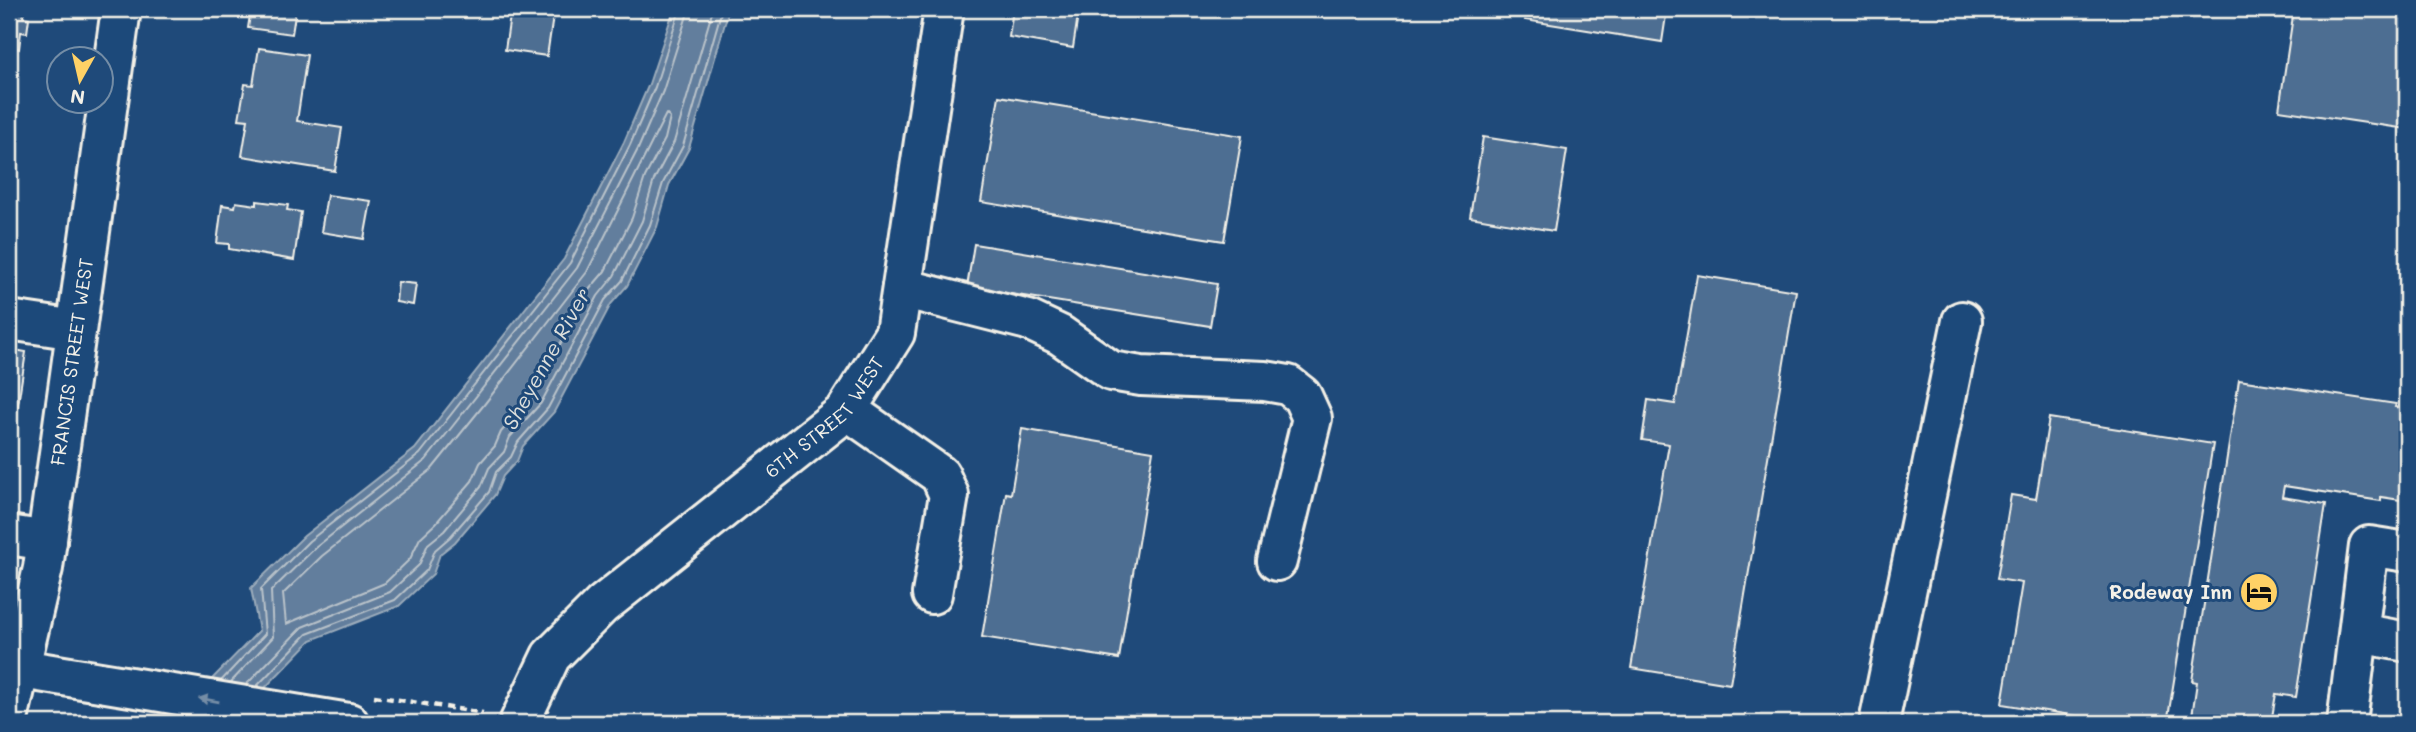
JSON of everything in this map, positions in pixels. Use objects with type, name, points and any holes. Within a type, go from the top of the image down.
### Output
[{"type":"street","name":"FRANCIS STREET WEST","points":[[9,715],[14,668],[47,541],[121,9]]},
{"type":"street","name":"6TH STREET WEST","points":[[519,723],[551,656],[602,605],[847,410],[895,333],[944,9]]},
{"type":"street","points":[[902,288],[1028,320],[1060,335],[1111,371],[1141,376],[1289,385],[1302,396],[1312,418],[1277,561]]},
{"type":"street","points":[[9,320],[76,330]]},
{"type":"street","points":[[1878,723],[1962,321]]},
{"type":"street","points":[[847,410],[940,475],[949,495],[932,594]]},
{"type":"street","points":[[9,535],[47,541]]},
{"type":"street","points":[[2347,723],[2369,546],[2407,552]]},
{"type":"street","points":[[2359,633],[2407,642]]},
{"type":"street","points":[[14,668],[349,723]]},
{"type":"water","name":"Sheyenne River","points":[[674,9],[729,9],[689,148],[669,185],[657,227],[627,286],[611,304],[554,412],[523,446],[517,461],[503,476],[495,495],[455,542],[440,554],[433,574],[399,606],[311,640],[231,723],[169,723],[259,631],[251,588],[304,536],[415,449],[564,259],[624,142],[649,84]]},
{"type":"building","points":[[9,9],[25,9],[23,17],[29,18],[27,33],[21,32],[19,49],[9,47]]},
{"type":"building","points":[[251,9],[296,9],[292,34],[248,28]]},
{"type":"building","points":[[511,9],[554,10],[547,56],[505,50]]},
{"type":"building","points":[[1013,9],[1079,9],[1073,48],[1009,37]]},
{"type":"building","points":[[1527,9],[1667,9],[1662,42],[1525,20]]},
{"type":"building","points":[[2294,9],[2407,9],[2407,129],[2279,110]]},
{"type":"building","points":[[259,48],[307,55],[297,121],[342,128],[335,171],[242,156],[248,120],[239,119],[245,84],[253,85]]},
{"type":"building","points":[[999,96],[1242,136],[1224,241],[981,202]]},
{"type":"building","points":[[1483,137],[1567,150],[1554,231],[1470,217]]},
{"type":"building","points":[[327,195],[371,201],[364,239],[321,232]]},
{"type":"building","points":[[257,201],[288,205],[287,210],[301,212],[294,260],[229,249],[229,244],[217,243],[222,205],[235,207],[236,202],[257,205]]},
{"type":"building","points":[[974,244],[1217,284],[1210,326],[967,287]]},
{"type":"building","points":[[1697,275],[1796,291],[1730,684],[1631,668],[1669,444],[1642,440],[1648,400],[1675,404]]},
{"type":"building","points":[[398,282],[416,284],[413,305],[396,302]]},
{"type":"building","points":[[9,349],[26,352],[9,463]]},
{"type":"building","name":"Rodeway Inn","points":[[2239,380],[2396,404],[2395,407],[2407,409],[2407,501],[2381,497],[2381,501],[2284,486],[2282,497],[2326,504],[2296,697],[2276,694],[2271,723],[2191,723],[2197,682],[2192,681]]},
{"type":"building","points":[[2049,418],[2213,444],[2167,723],[2120,723],[2002,704],[2022,583],[1997,579],[2011,495],[2036,499]]},
{"type":"building","points":[[1022,429],[1153,451],[1119,659],[982,637],[1006,493],[1011,494]]},
{"type":"place","name":"Rodeway Inn","points":[[2259,592]]}]
